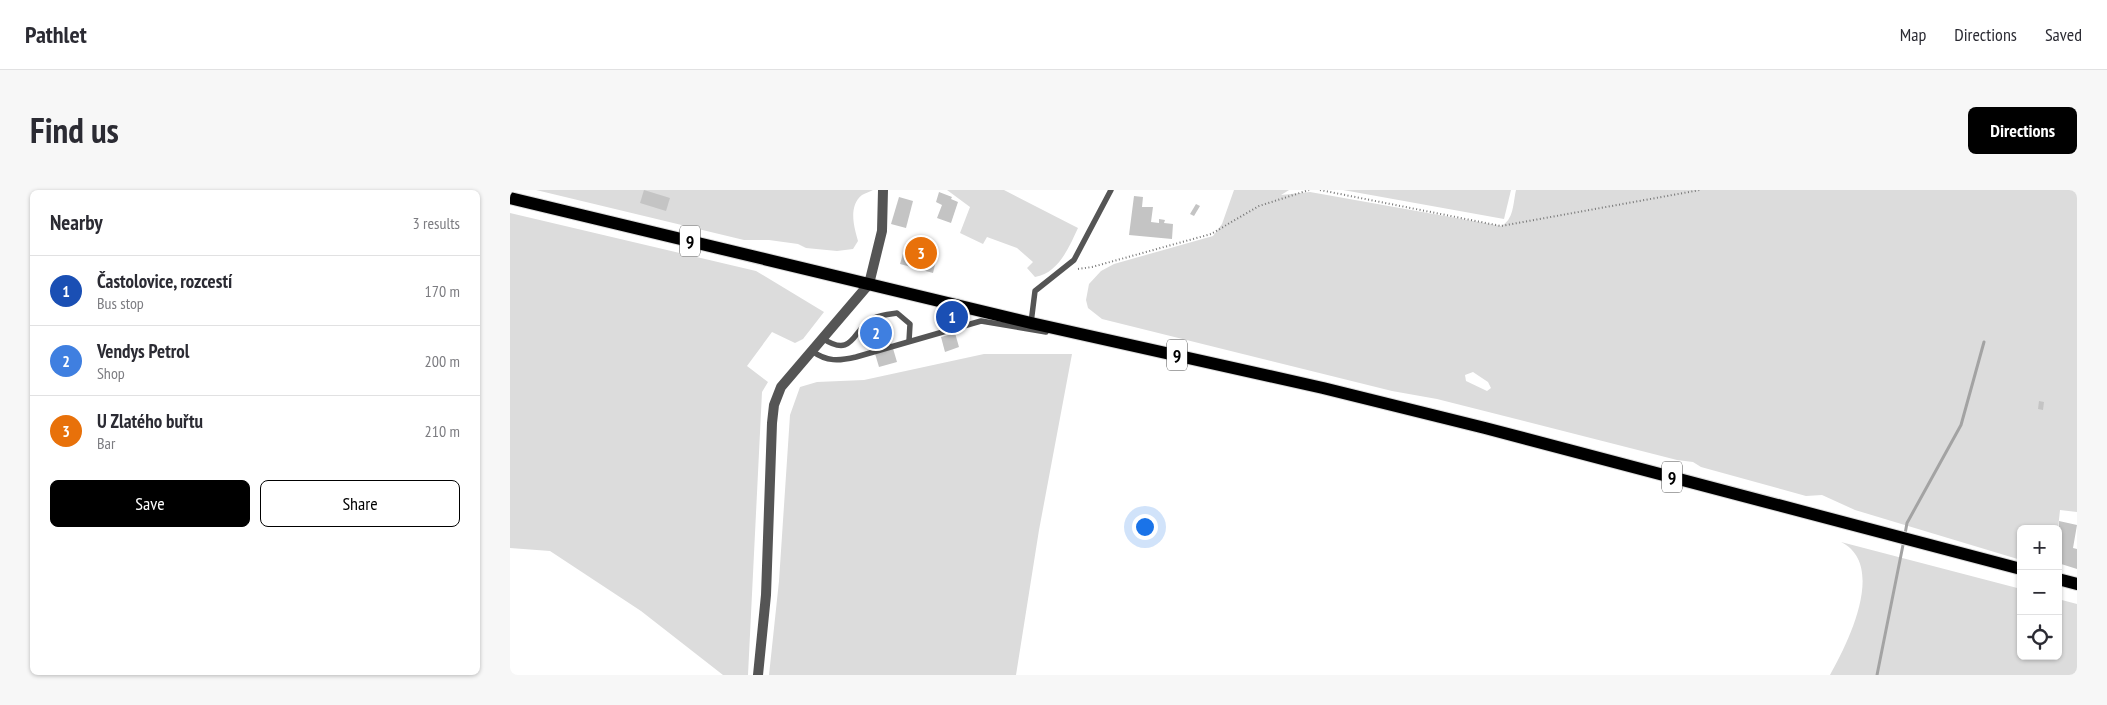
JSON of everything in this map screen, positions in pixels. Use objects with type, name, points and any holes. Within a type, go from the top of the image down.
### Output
[{"type":"main road","name":"9","points":[[510,198],[1031,323],[1168,353],[1485,428],[2017,568]]},
{"type":"main road","points":[[2062,580],[2077,584]]},
{"type":"street","points":[[758,675],[766,596],[768,505],[774,406],[781,387],[869,284],[882,230],[883,190]]},
{"type":"lane","points":[[1031,323],[1035,291],[1074,260],[1111,190]]},
{"type":"lane","points":[[822,338],[834,346],[841,346],[854,339],[873,318],[897,313],[910,324],[910,341]]},
{"type":"lane","points":[[812,351],[828,360],[838,361],[856,358],[981,321],[1168,353]]},
{"type":"path","points":[[1066,268],[1092,268],[1211,234],[1259,206],[1309,190]]},
{"type":"path","points":[[1320,190],[1501,226],[1700,190]]},
{"type":"shaded area","points":[[536,190],[873,190],[862,195],[855,205],[853,217],[858,241],[853,249],[837,251],[806,248],[798,244],[769,240],[744,240]]},
{"type":"shaded area","points":[[947,190],[1004,190],[1078,228],[1067,251],[1057,265],[1043,275],[1035,277],[1027,268],[1033,262],[1017,248],[987,237],[983,244],[960,233],[970,207]]},
{"type":"shaded area","points":[[1234,190],[1289,190],[1281,195],[1310,192],[1501,226],[1511,215],[1516,190],[2077,190],[2077,512],[2060,510],[2058,525],[2017,525],[2017,559],[1855,510],[1822,495],[1806,496],[1701,467],[1693,462],[1677,460],[1437,399],[1392,391],[1102,319],[1088,308],[1086,300],[1089,284],[1101,271],[1114,264],[1213,236],[1222,224]],"holes":[[[1473,372],[1488,382],[1491,388],[1487,391],[1466,381],[1465,375]]]},
{"type":"shaded area","points":[[1343,190],[1511,190],[1504,219]]},
{"type":"shaded area","points":[[510,213],[756,271],[824,312],[803,339],[795,343],[772,332],[747,366],[768,382],[762,392],[748,675],[723,675],[641,611],[550,551],[510,548]]},
{"type":"shaded area","points":[[984,354],[1072,354],[1039,530],[1016,675],[769,675],[779,581],[790,415],[800,387],[817,382],[864,380]]},
{"type":"shaded area","points":[[1841,542],[2017,588],[2017,660],[2062,660],[2062,600],[2077,604],[2077,675],[1830,675],[1846,644],[1860,605],[1861,568],[1854,553]]},
{"type":"building","points":[[644,190],[670,198],[666,211],[640,203]]},
{"type":"building","points":[[939,192],[952,197],[951,199],[958,202],[951,223],[937,218],[942,205],[936,202]]},
{"type":"building","points":[[1134,196],[1143,197],[1142,207],[1153,207],[1151,222],[1159,223],[1159,219],[1165,220],[1164,223],[1173,224],[1172,239],[1129,235]]},
{"type":"building","points":[[899,197],[913,201],[906,228],[891,224]]},
{"type":"building","points":[[1196,204],[1200,206],[1194,216],[1190,214]]},
{"type":"building","points":[[906,243],[938,252],[933,273],[900,264]]},
{"type":"building","points":[[881,326],[885,336],[889,335],[897,362],[879,367],[868,330]]},
{"type":"building","points":[[955,333],[959,347],[945,352],[941,337]]},
{"type":"building","points":[[2039,401],[2044,402],[2043,410],[2038,409]]},
{"type":"building","points":[[2059,521],[2077,525],[2073,548],[2077,549],[2077,569],[2062,564],[2062,525],[2059,525]]},
{"type":"waterway","points":[[1905,534],[1907,523],[1961,425],[1984,342]]},
{"type":"waterway","points":[[1877,675],[1904,540]]},
{"type":"place","name":"U Zlatého buřtu","points":[[921,253]]},
{"type":"place","name":"Častolovice, rozcestí","points":[[952,317]]},
{"type":"place","name":"Vendys Petrol","points":[[876,333]]}]
